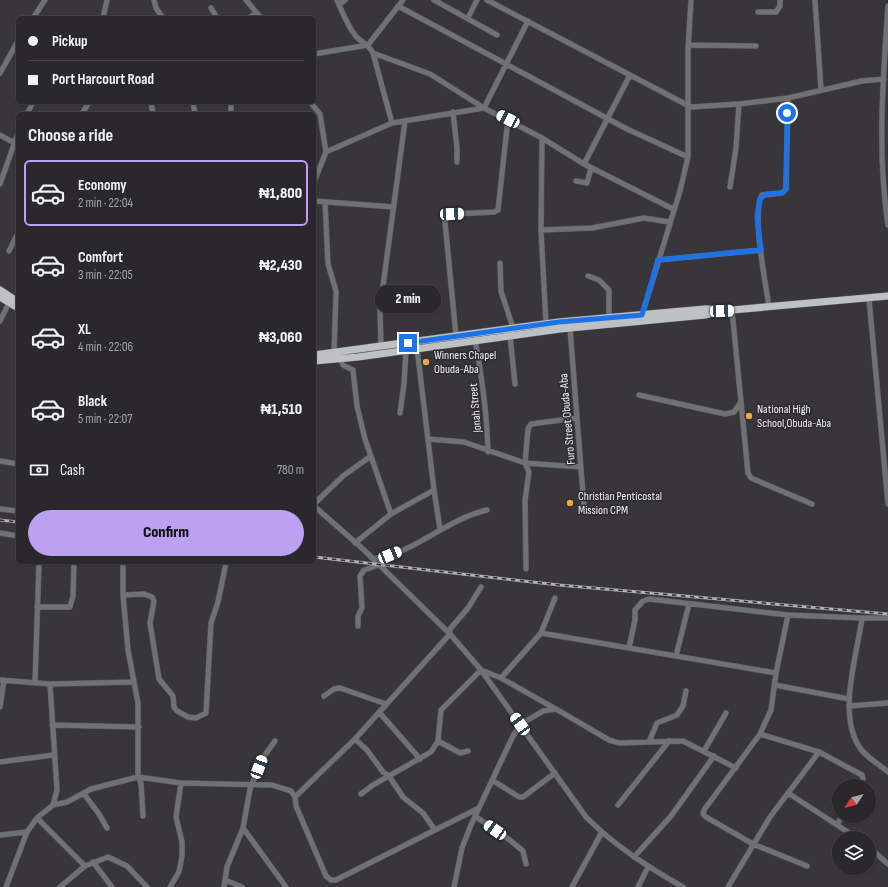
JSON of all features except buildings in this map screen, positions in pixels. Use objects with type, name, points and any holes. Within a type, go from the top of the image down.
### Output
[{"type":"highway","points":[[0,290],[16,301]]},
{"type":"highway","points":[[316,361],[381,347],[456,336],[570,328],[705,315],[722,311],[869,299],[888,296]]},
{"type":"highway","points":[[0,297],[16,307]]},
{"type":"highway","points":[[316,356],[337,356],[406,350],[475,340],[546,324],[705,309],[722,311]]},
{"type":"street","points":[[34,16],[45,0]]},
{"type":"street","points":[[103,16],[107,0]]},
{"type":"street","points":[[154,0],[156,8],[162,16]]},
{"type":"street","points":[[246,0],[259,16]]},
{"type":"street","points":[[345,0],[338,2],[354,34],[368,45],[373,53],[392,123]]},
{"type":"street","points":[[316,54],[368,45],[403,0]]},
{"type":"street","points":[[434,0],[497,35]]},
{"type":"street","points":[[468,18],[477,0]]},
{"type":"street","points":[[487,0],[688,106],[694,107],[739,104],[788,98],[821,89],[884,79]]},
{"type":"street","points":[[642,315],[669,222],[680,191],[688,157],[688,45],[691,0]]},
{"type":"street","points":[[758,12],[776,12],[780,6],[780,0]]},
{"type":"street","points":[[815,0],[821,89]]},
{"type":"street","points":[[398,6],[626,129],[688,157]]},
{"type":"street","points":[[888,6],[884,79],[882,166],[888,225]]},
{"type":"street","points":[[211,8],[216,16]]},
{"type":"street","points":[[252,16],[257,13]]},
{"type":"street","points":[[484,108],[528,21]]},
{"type":"street","points":[[0,73],[16,45]]},
{"type":"street","points":[[688,45],[756,46]]},
{"type":"street","points":[[373,53],[430,74],[484,108],[508,119],[542,138],[584,164],[673,209]]},
{"type":"street","points":[[584,164],[630,75]]},
{"type":"street","points":[[769,307],[757,222],[760,199],[766,194],[782,193],[786,189],[788,98]]},
{"type":"street","points":[[312,104],[320,114],[326,152]]},
{"type":"street","points":[[730,187],[736,148],[739,104]]},
{"type":"street","points":[[316,169],[326,152],[392,123],[484,108]]},
{"type":"street","points":[[453,112],[457,162]]},
{"type":"street","points":[[456,336],[445,222],[447,216],[452,214],[494,212],[498,210],[508,119]]},
{"type":"street","points":[[381,347],[380,309],[405,121]]},
{"type":"street","points":[[0,135],[16,144],[0,184]]},
{"type":"street","points":[[542,138],[541,230],[546,324]]},
{"type":"street","points":[[576,180],[587,183],[592,168]]},
{"type":"street","points":[[316,201],[394,207]]},
{"type":"street","points":[[325,202],[328,264],[336,291],[337,356],[343,365],[353,370],[358,406],[365,439],[391,514]]},
{"type":"street","points":[[541,230],[592,228],[644,218],[669,222]]},
{"type":"street","points":[[10,251],[16,238]]},
{"type":"street","points":[[658,260],[761,250]]},
{"type":"street","points":[[500,263],[501,291],[512,332],[515,384]]},
{"type":"street","points":[[588,276],[599,280],[608,290],[609,318]]},
{"type":"street","points":[[869,299],[888,504]]},
{"type":"street","points":[[0,321],[9,303]]},
{"type":"street","points":[[732,310],[748,473],[751,478],[812,504]]},
{"type":"street","name":"Furo Street Obuda-Aba","points":[[570,328],[584,507]]},
{"type":"street","name":"Jonah Street","points":[[475,340],[483,388],[488,452]]},
{"type":"street","points":[[418,348],[434,490],[440,529]]},
{"type":"street","points":[[400,413],[404,384],[406,350]]},
{"type":"street","points":[[639,395],[725,414],[734,412],[741,402]]},
{"type":"street","points":[[526,569],[525,500],[529,472],[525,463],[529,426],[577,418]]},
{"type":"street","points":[[428,439],[464,442],[488,452],[525,463],[581,467]]},
{"type":"street","points":[[316,503],[343,476],[371,456]]},
{"type":"street","points":[[0,461],[16,464]]},
{"type":"street","points":[[355,543],[391,514],[434,490]]},
{"type":"street","points":[[316,507],[373,559],[450,634],[482,670],[586,817],[602,832],[634,857],[648,867],[683,887]]},
{"type":"street","points":[[0,509],[16,511]]},
{"type":"street","points":[[373,559],[381,558],[402,550],[469,514],[487,510]]},
{"type":"street","points":[[0,533],[16,536]]},
{"type":"street","points":[[35,683],[39,564]]},
{"type":"street","points":[[37,607],[70,607],[73,596],[74,564]]},
{"type":"street","points":[[123,564],[123,595],[128,650],[138,703],[138,777],[141,783],[143,816]]},
{"type":"street","points":[[123,595],[144,594],[152,597],[154,600],[151,629],[159,679],[173,696],[174,707],[177,711],[188,717],[196,718],[206,713],[211,623],[218,602],[226,564]]},
{"type":"street","points":[[358,626],[358,616],[362,608],[360,576],[370,567],[379,566]]},
{"type":"street","points":[[295,798],[355,739],[450,634],[450,629],[468,608],[481,587]]},
{"type":"street","points":[[501,678],[541,633],[555,598]]},
{"type":"street","points":[[629,648],[635,620],[635,610],[643,600],[656,599],[788,615],[888,618]]},
{"type":"street","points":[[676,656],[689,604]]},
{"type":"street","points":[[788,615],[776,672],[771,710],[760,734],[704,810],[703,814],[753,844],[807,866]]},
{"type":"street","points":[[862,618],[849,706],[854,734],[859,746],[870,758],[888,772]]},
{"type":"street","points":[[541,633],[776,672]]},
{"type":"street","points":[[482,670],[501,678],[609,740],[619,743],[683,741],[736,768]]},
{"type":"street","points":[[361,794],[431,752],[438,741],[441,710],[482,670]]},
{"type":"street","points":[[0,707],[2,680],[50,684],[134,682]]},
{"type":"street","points":[[50,684],[53,755],[57,790],[53,805]]},
{"type":"street","points":[[775,685],[849,699]]},
{"type":"street","points":[[324,696],[334,688],[340,688],[386,704]]},
{"type":"street","points":[[649,742],[657,723],[676,715],[683,706],[686,691]]},
{"type":"street","points":[[849,706],[888,703]]},
{"type":"street","points":[[454,887],[462,848],[507,747],[520,724],[554,708]]},
{"type":"street","points":[[379,712],[420,759]]},
{"type":"street","points":[[704,751],[726,714]]},
{"type":"street","points":[[52,725],[139,727]]},
{"type":"street","points":[[760,734],[819,752],[862,775],[863,779]]},
{"type":"street","points":[[355,739],[367,750],[384,772],[389,776],[403,797],[423,813],[435,830]]},
{"type":"street","points":[[224,887],[227,867],[243,828],[252,785],[262,759],[275,741]]},
{"type":"street","points":[[438,741],[460,753],[468,751]]},
{"type":"street","points":[[618,805],[669,741]]},
{"type":"street","points":[[728,887],[753,844],[788,793],[819,752]]},
{"type":"street","points":[[0,762],[53,755]]},
{"type":"street","points":[[634,857],[671,816],[714,756]]},
{"type":"street","points":[[492,780],[518,797],[523,797],[555,773]]},
{"type":"street","points":[[6,887],[27,832],[37,818],[53,805],[61,804],[84,794],[91,789],[138,777],[181,783],[272,785],[287,788],[291,791],[295,798],[296,806],[314,851],[326,876],[331,880],[336,880],[480,808]]},
{"type":"street","points":[[170,887],[179,872],[182,856],[182,842],[176,817],[181,783]]},
{"type":"street","points":[[788,793],[846,831]]},
{"type":"street","points":[[84,794],[100,814],[107,828]]},
{"type":"street","points":[[475,816],[511,840],[523,851],[526,864]]},
{"type":"street","points":[[37,818],[85,866]]},
{"type":"street","points":[[243,828],[286,887]]},
{"type":"street","points":[[0,836],[27,832]]},
{"type":"street","points":[[572,887],[602,832]]},
{"type":"street","points":[[876,852],[887,861]]},
{"type":"street","points":[[60,887],[85,866],[102,858],[113,858],[134,872],[148,887]]},
{"type":"street","points":[[93,862],[112,887]]},
{"type":"street","points":[[638,887],[648,867]]},
{"type":"street","points":[[225,880],[242,887]]},
{"type":"railway","points":[[0,520],[16,522]]},
{"type":"railway","points":[[316,557],[559,585],[888,614]]},
{"type":"place","name":"Winners Chapel Obuda-Aba","points":[[426,362]]},
{"type":"place","name":"National High School,Obuda-Aba","points":[[749,416]]},
{"type":"place","name":"Christian Penticostal Mission CPM","points":[[570,503]]},
{"type":"route","points":[[408,343],[559,322],[642,315],[658,260],[761,250],[757,227],[757,211],[760,199],[762,195],[782,193],[786,189],[787,113]]}]
